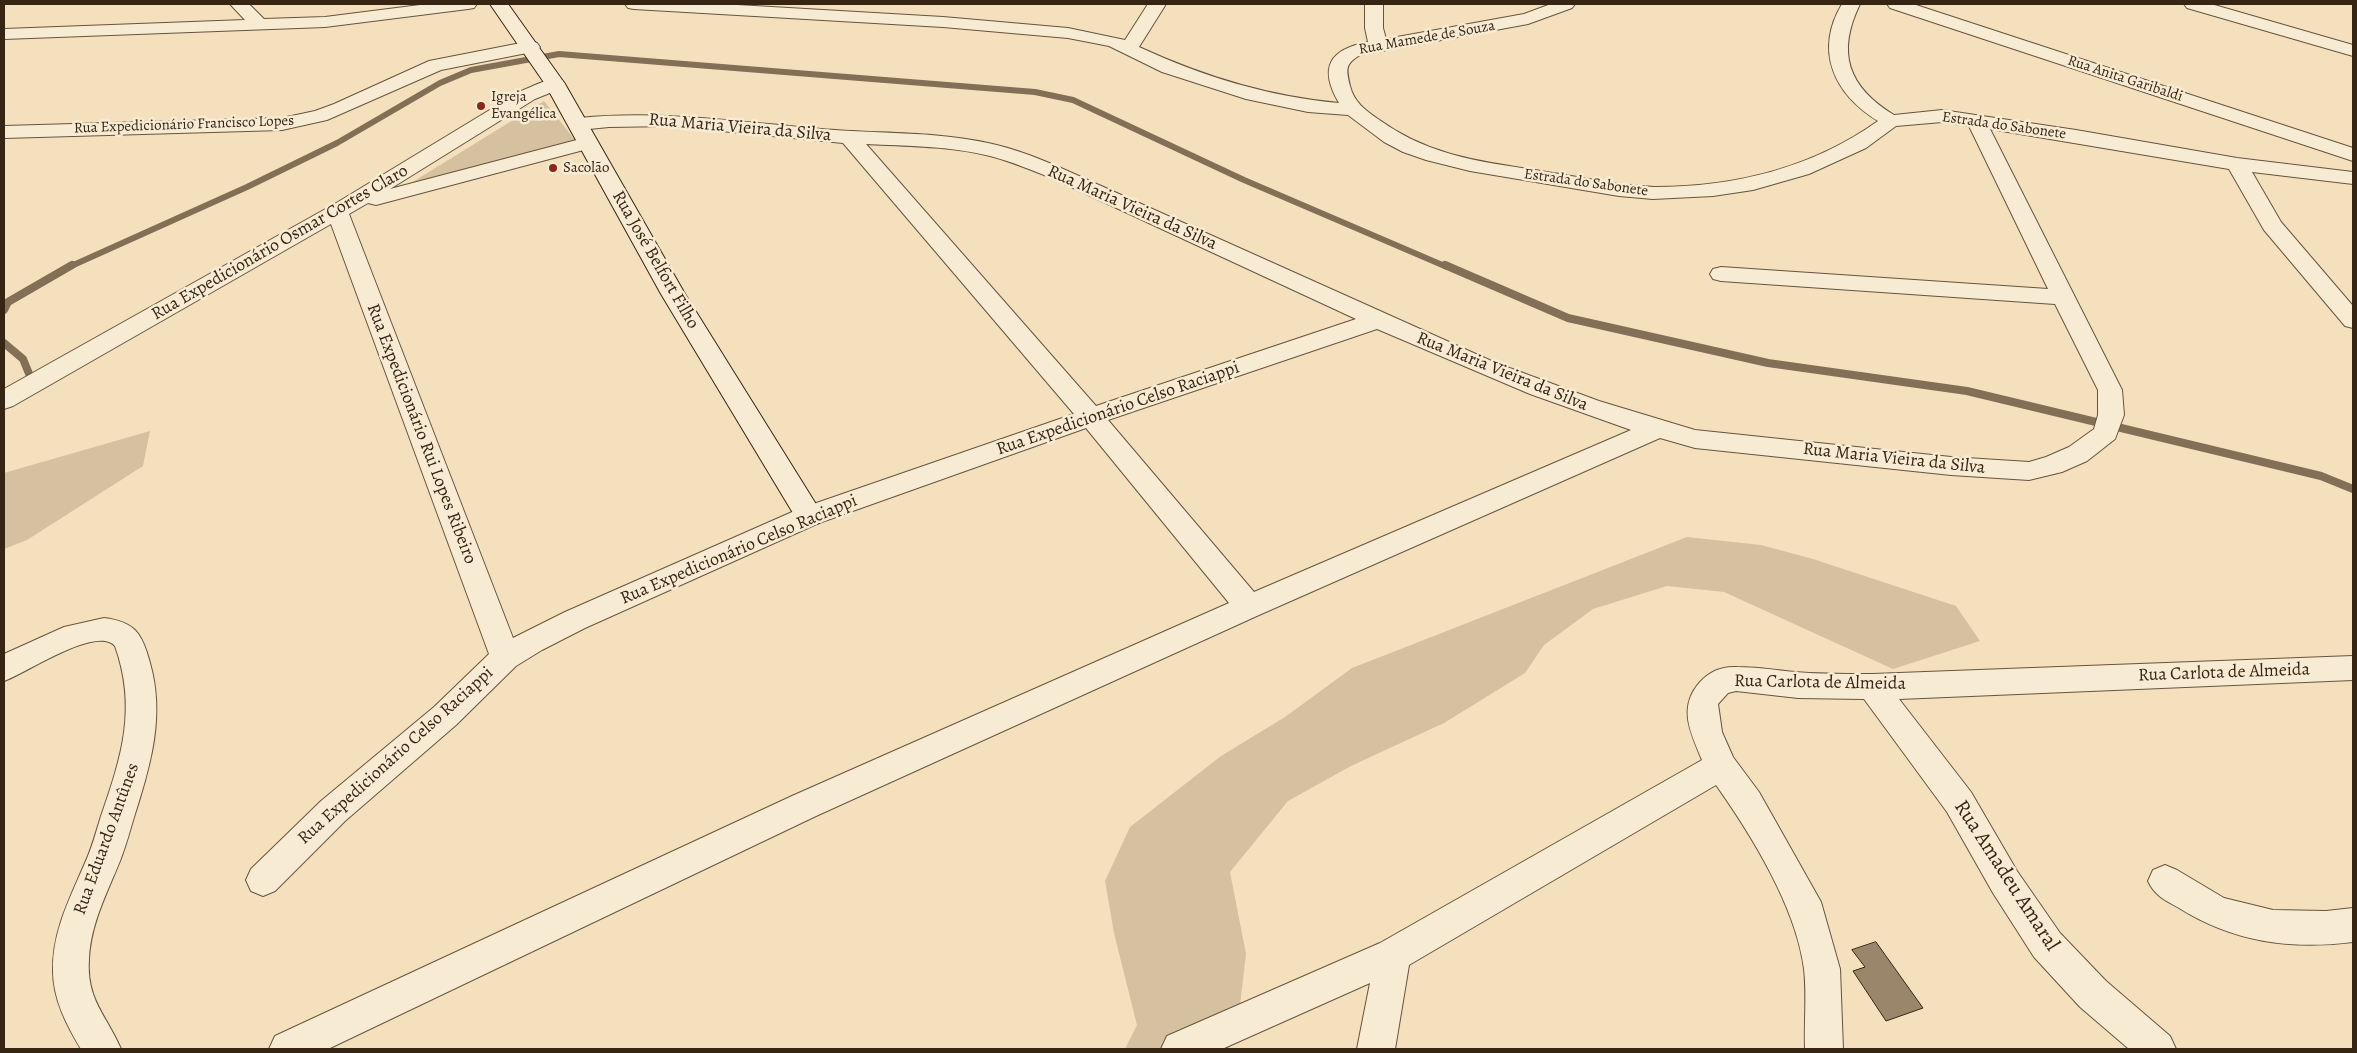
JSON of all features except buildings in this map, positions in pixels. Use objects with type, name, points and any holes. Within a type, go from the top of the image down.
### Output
[{"type":"street","points":[[239,4],[261,26]]},
{"type":"street","points":[[4,34],[261,26],[361,18],[468,4]]},
{"type":"street","name":"Rua José Belfort Filho","points":[[500,4],[555,84],[673,294],[810,516]]},
{"type":"street","points":[[634,4],[943,22],[1068,33],[1095,38],[1129,48],[1169,68],[1254,96],[1308,106],[1354,110]]},
{"type":"street","points":[[943,22],[957,4]]},
{"type":"street","points":[[1129,48],[1157,4]]},
{"type":"street","points":[[1374,4],[1374,28],[1378,45]]},
{"type":"street","name":"Rua Mamede de Souza","points":[[1354,110],[1342,92],[1338,68],[1342,58],[1355,50],[1468,32],[1528,19],[1566,4]]},
{"type":"street","points":[[1851,4],[1845,12],[1838,30],[1836,45],[1843,74],[1856,95],[1890,122]]},
{"type":"street","name":"Rua Anita Garibaldi","points":[[1896,4],[2353,155]]},
{"type":"street","points":[[2193,4],[2353,51]]},
{"type":"street","name":"Rua Expedicionário Francisco Lopes","points":[[4,132],[282,124],[320,116],[436,64],[531,47]]},
{"type":"street","name":"Rua Expedicionário Osmar Cortes Claro","points":[[4,400],[138,326],[341,209],[528,95],[555,84]]},
{"type":"street","name":"Estrada do Sabonete","points":[[1354,110],[1391,138],[1433,156],[1528,176],[1619,190],[1653,193],[1713,190],[1753,184],[1802,170],[1859,144],[1890,122],[1942,116],[2237,164],[2353,178]]},
{"type":"street","name":"Rua Maria Vieira da Silva","points":[[341,209],[583,133],[609,120],[674,121],[848,137],[943,143],[1002,152],[1063,176],[1376,321],[1457,356],[1657,429],[1695,439],[1951,466],[2029,471],[2053,465],[2078,454],[2108,424],[2110,390],[1976,121]]},
{"type":"street","points":[[848,137],[1091,417],[1250,607]]},
{"type":"street","points":[[2237,164],[2272,225],[2353,321]]},
{"type":"street","name":"Rua Expedicionário Rui Lopes Ribeiro","points":[[341,209],[505,657]]},
{"type":"street","points":[[1721,274],[2064,297]]},
{"type":"street","name":"Rua Expedicionário Celso Raciappi","points":[[263,880],[333,811],[445,716],[505,657],[575,620],[810,516],[1091,417],[1376,321]]},
{"type":"street","points":[[288,1049],[804,806],[1250,607],[1657,429]]},
{"type":"street","name":"Rua Eduardo Antûnes","points":[[4,669],[66,637],[99,631],[117,631],[127,638],[137,666],[143,694],[136,765],[102,863],[77,921],[70,960],[73,997],[84,1021],[102,1049]]},
{"type":"street","name":"Rua Carlota de Almeida","points":[[1824,1049],[1822,969],[1804,902],[1747,802],[1721,766],[1706,732],[1702,716],[1703,700],[1719,682],[1736,679],[1806,685],[1872,687],[2353,668]]},
{"type":"street","name":"Rua Amadeu Amaral","points":[[1872,687],[1959,802],[2005,882],[2047,945],[2093,994],[2157,1049]]},
{"type":"street","points":[[1180,1049],[1394,956],[1721,766]]},
{"type":"street","points":[[2165,881],[2216,912],[2273,927],[2326,928],[2353,925]]},
{"type":"street","points":[[1376,1049],[1394,956]]},
{"type":"shaded area","points":[[544,101],[575,140],[398,191]]},
{"type":"shaded area","points":[[150,431],[143,466],[27,540],[4,549],[4,473]]},
{"type":"shaded area","points":[[1687,537],[1761,545],[1813,559],[1956,606],[1980,641],[1893,669],[1724,592],[1667,586],[1593,609],[1544,645],[1525,673],[1444,723],[1351,766],[1288,801],[1230,872],[1246,954],[1240,1005],[1229,1049],[1125,1049],[1137,1025],[1114,933],[1105,881],[1130,827],[1221,756],[1285,717],[1352,668]]},
{"type":"waterway","points":[[69,267],[247,187],[337,143],[440,83],[471,70],[559,54],[1035,92],[1073,100],[1244,180],[1447,267]]},
{"type":"waterway","points":[[4,310],[8,302],[72,265]]},
{"type":"waterway","points":[[1445,265],[1568,318],[1768,363],[1967,391],[2321,476],[2353,489]]},
{"type":"waterway","points":[[4,343],[23,359],[32,381],[28,383]]},
{"type":"place","name":"Igreja Evangélica","points":[[481,106]]},
{"type":"place","name":"Sacolão","points":[[553,168]]}]
